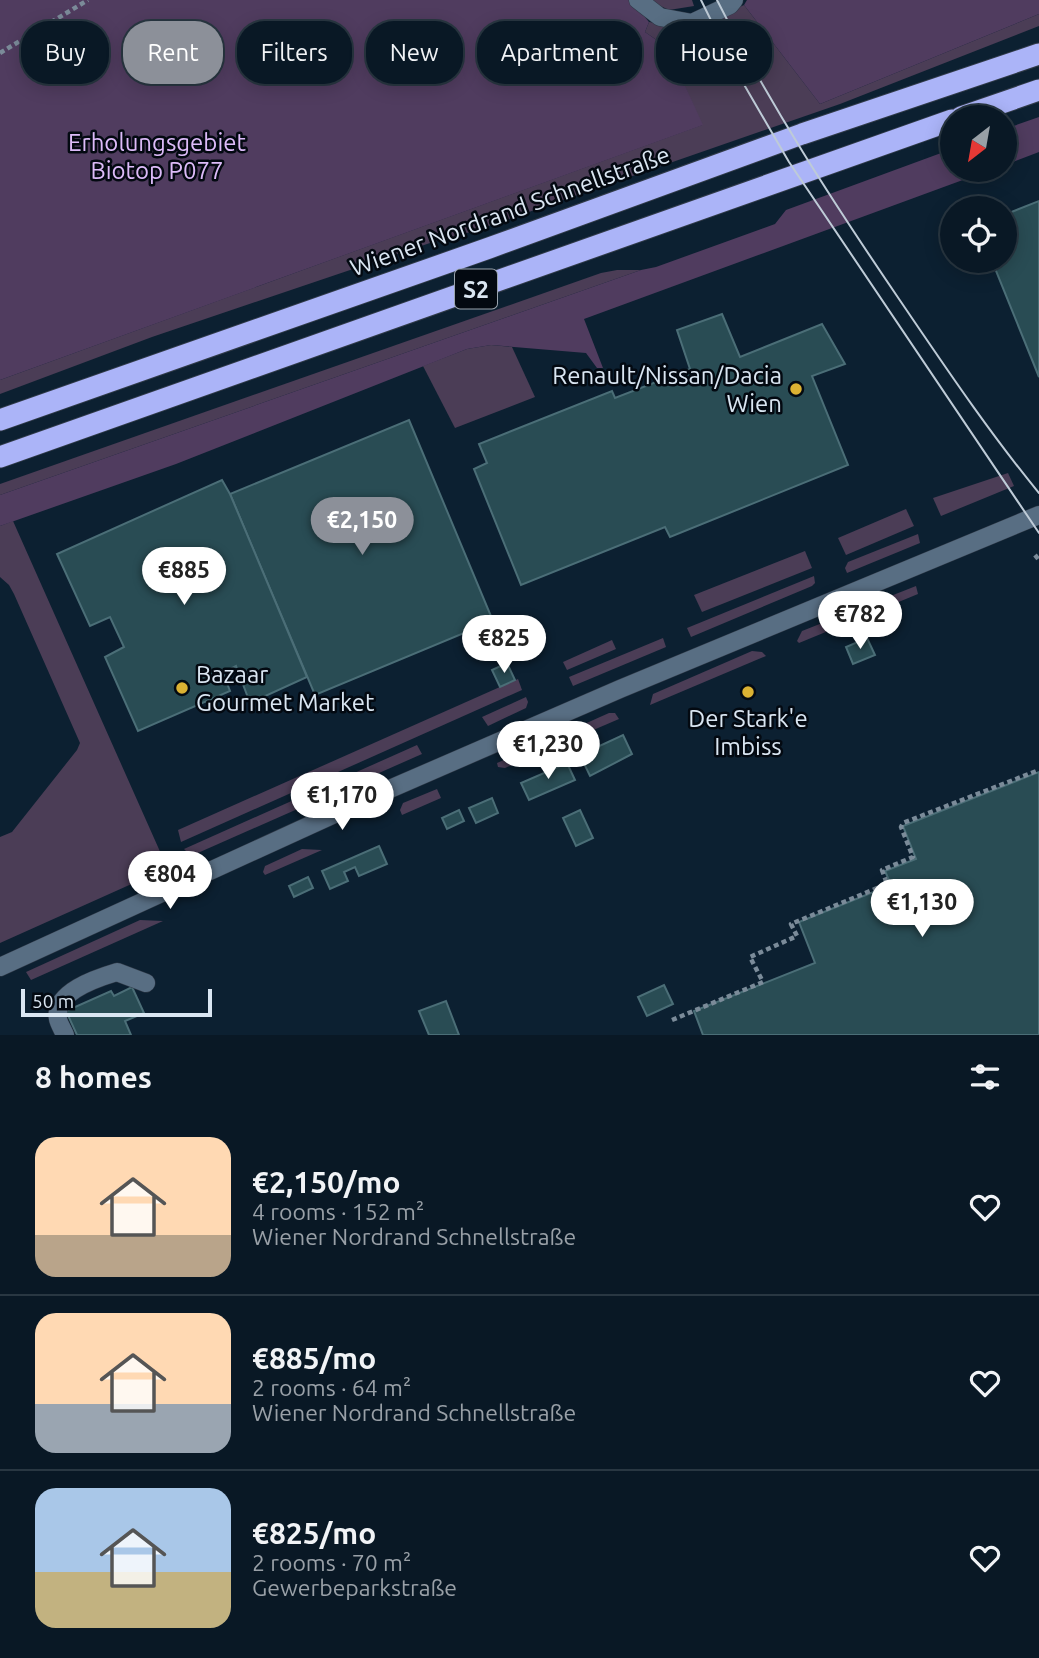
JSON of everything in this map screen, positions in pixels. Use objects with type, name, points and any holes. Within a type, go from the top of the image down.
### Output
[{"type":"highway","name":"Wiener Nordrand Schnellstraße","points":[[0,420],[489,248],[802,134],[1039,54]]},
{"type":"highway","points":[[996,105],[1039,90]]},
{"type":"highway","name":"S2","points":[[0,457],[940,124]]},
{"type":"street","points":[[638,0],[660,17],[692,23],[730,5],[734,0]]},
{"type":"street","points":[[0,967],[376,795],[620,689],[1039,515]]},
{"type":"street","points":[[65,1035],[58,1017],[59,1008],[62,1000],[72,992],[117,972],[146,983]]},
{"type":"path","points":[[0,53],[88,0]]},
{"type":"path","points":[[1035,555],[1039,560]]},
{"type":"path","points":[[672,1020],[763,982],[750,957],[797,936],[792,924],[887,884],[882,870],[913,857],[901,827],[903,823],[1039,770]]},
{"type":"shaded area","points":[[648,0],[692,0],[694,6],[669,10]]},
{"type":"shaded area","points":[[744,5],[756,21],[711,21]]},
{"type":"shaded area","points":[[1039,14],[1039,26],[840,104],[474,231],[430,243],[152,337],[0,394],[0,380],[702,125],[684,84],[772,84],[772,41],[820,104]]},
{"type":"shaded area","points":[[649,22],[656,23],[656,40],[645,32]]},
{"type":"shaded area","points":[[641,270],[0,495],[0,484],[601,273]]},
{"type":"shaded area","points":[[491,345],[512,347],[535,397],[455,428],[423,366],[467,349]]},
{"type":"shaded area","points":[[1008,473],[1014,486],[941,516],[933,498]]},
{"type":"shaded area","points":[[906,509],[914,526],[846,555],[838,538]]},
{"type":"shaded area","points":[[13,521],[166,865],[165,869],[0,943],[0,837],[12,832],[80,743],[14,594],[0,577],[0,526]]},
{"type":"shaded area","points":[[918,534],[920,543],[847,573],[845,568],[848,562]]},
{"type":"shaded area","points":[[805,551],[812,568],[702,612],[694,595]]},
{"type":"shaded area","points":[[814,576],[815,583],[812,586],[691,637],[687,628]]},
{"type":"shaded area","points":[[916,586],[918,594],[799,643],[797,641],[802,631]]},
{"type":"shaded area","points":[[663,638],[666,647],[573,686],[569,677]]},
{"type":"shaded area","points":[[612,640],[616,649],[567,670],[563,662]]},
{"type":"shaded area","points":[[752,651],[762,652],[766,656],[650,705],[653,694]]},
{"type":"shaded area","points":[[518,679],[522,690],[181,842],[178,830]]},
{"type":"shaded area","points":[[526,697],[526,708],[488,726],[482,717]]},
{"type":"shaded area","points":[[609,713],[615,713],[619,719],[505,768],[498,767],[497,763]]},
{"type":"shaded area","points":[[417,745],[422,754],[191,856],[184,849]]},
{"type":"shaded area","points":[[437,789],[441,798],[402,815],[400,810],[403,803]]},
{"type":"shaded area","points":[[302,849],[322,850],[265,875],[263,872],[265,866]]},
{"type":"shaded area","points":[[140,920],[163,921],[31,980],[26,972]]},
{"type":"green space","name":"Erholungsgebiet Biotop P077","points":[[0,0],[631,0],[649,22],[645,32],[656,40],[656,84],[684,84],[703,125],[0,380]]},
{"type":"green space","points":[[747,0],[1039,0],[1039,14],[820,104],[772,41],[772,21],[756,21],[744,5]]},
{"type":"green space","points":[[1039,117],[1039,152],[1017,160],[1017,125]]},
{"type":"green space","points":[[940,153],[940,182],[957,182],[584,319],[603,368],[597,368],[586,353],[491,345],[467,349],[176,464],[0,526],[0,495],[775,224],[786,210]]},
{"type":"building","points":[[1039,201],[1039,377],[997,273],[1017,273],[1017,210]]},
{"type":"building","points":[[722,314],[740,357],[822,324],[845,364],[812,376],[848,465],[670,537],[665,527],[521,585],[474,469],[487,463],[479,444],[612,391],[615,398],[690,369],[677,330]]},
{"type":"building","points":[[409,420],[493,621],[315,695],[230,494]]},
{"type":"building","points":[[222,480],[307,677],[250,703],[236,666],[223,673],[230,691],[138,731],[105,657],[124,647],[110,617],[90,626],[57,554]]},
{"type":"building","points":[[867,638],[875,655],[853,664],[846,647]]},
{"type":"building","points":[[507,663],[515,680],[500,687],[492,670]]},
{"type":"building","points":[[623,735],[632,754],[590,776],[580,755]]},
{"type":"building","points":[[567,763],[575,780],[529,800],[521,783]]},
{"type":"building","points":[[1039,772],[1039,1035],[703,1035],[694,1011],[815,963],[799,922],[891,885],[885,871],[916,859],[903,826]]},
{"type":"building","points":[[492,798],[498,813],[476,823],[469,808]]},
{"type":"building","points":[[459,810],[464,821],[447,829],[442,818]]},
{"type":"building","points":[[580,810],[593,838],[576,846],[563,818]]},
{"type":"building","points":[[379,846],[387,864],[359,876],[355,867],[344,872],[348,881],[330,889],[322,871]]},
{"type":"building","points":[[308,877],[313,888],[294,897],[289,886]]},
{"type":"building","points":[[664,985],[673,1004],[647,1016],[638,997]]},
{"type":"building","points":[[132,987],[144,1013],[125,1021],[131,1035],[77,1035],[66,1011],[111,991],[114,996]]},
{"type":"building","points":[[446,1001],[459,1035],[429,1035],[419,1011]]},
{"type":"tram line","points":[[701,0],[735,69],[789,162],[1039,533]]},
{"type":"tram line","points":[[717,0],[780,115],[850,226],[967,398],[1039,493]]},
{"type":"place","name":"Renault/Nissan/Dacia Wien","points":[[796,389]]},
{"type":"place","name":"Bazaar Gourmet Market","points":[[182,688]]},
{"type":"place","name":"Der Stark'e Imbiss","points":[[748,692]]}]
